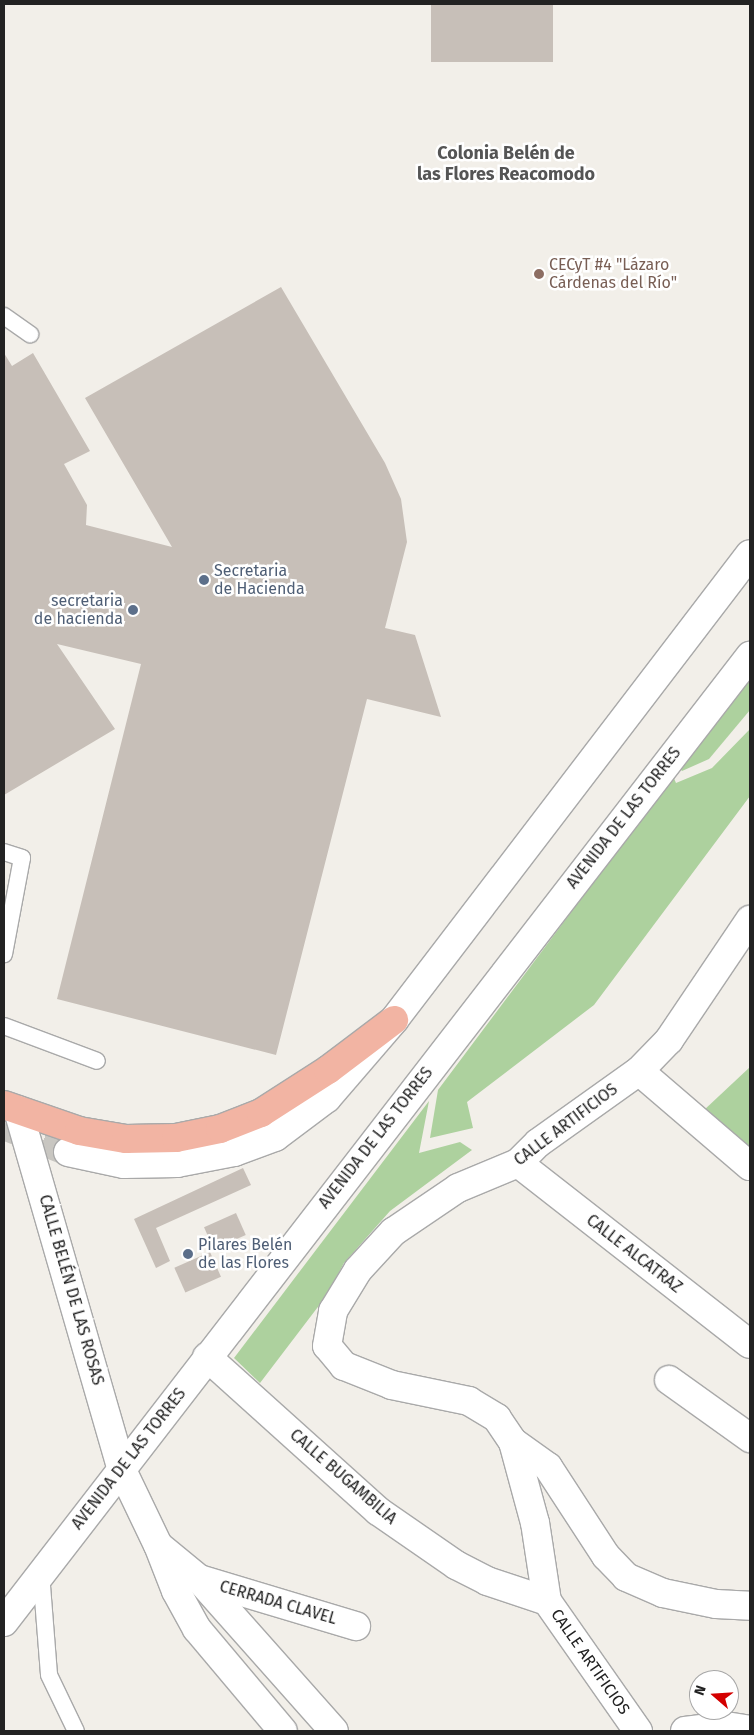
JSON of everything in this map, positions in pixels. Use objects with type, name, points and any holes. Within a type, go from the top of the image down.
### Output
[{"type":"highway","points":[[11,1108],[79,1131],[126,1139],[176,1138],[220,1129],[270,1107],[328,1070],[394,1020]]},
{"type":"street","points":[[68,1152],[124,1164],[177,1163],[234,1152],[275,1137],[327,1098],[394,1020],[750,554]]},
{"type":"street","name":"AVENIDA DE LAS TORRES","points":[[4,1622],[750,656]]},
{"type":"street","name":"CALLE ARTIFICIOS","points":[[638,1731],[547,1601],[534,1523],[513,1442],[497,1418],[469,1401],[392,1384],[344,1366],[327,1346],[333,1311],[358,1270],[394,1232],[458,1188],[518,1163],[538,1143],[639,1071],[670,1040],[750,920]]},
{"type":"street","points":[[639,1071],[750,1166]]},
{"type":"street","name":"CALLE BELÉN DE LAS ROSAS","points":[[11,1108],[122,1470],[158,1545],[176,1591],[197,1629],[283,1731]]},
{"type":"street","name":"CALLE ALCATRAZ","points":[[518,1163],[750,1344]]},
{"type":"street","name":"CALLE BUGAMBILIA","points":[[207,1357],[378,1512],[456,1566],[487,1581],[547,1601]]},
{"type":"street","points":[[669,1380],[750,1438]]},
{"type":"street","points":[[513,1442],[548,1467],[606,1556],[626,1577],[663,1593],[716,1604],[750,1606]]},
{"type":"street","points":[[158,1545],[199,1579],[334,1731]]},
{"type":"street","name":"CERRADA CLAVEL","points":[[199,1579],[356,1626]]},
{"type":"street","points":[[685,1731],[726,1726],[750,1730]]},
{"type":"lane","points":[[4,316],[30,334]]},
{"type":"lane","points":[[4,852],[22,858],[4,954]]},
{"type":"lane","points":[[4,1026],[97,1061]]},
{"type":"lane","points":[[41,1573],[48,1675],[76,1731]]},
{"type":"green space","points":[[750,674],[750,710],[709,759],[682,771],[679,767]]},
{"type":"green space","points":[[750,729],[750,796],[594,1005],[467,1102],[473,1128],[430,1138],[438,1090],[673,776],[676,783],[712,768]]},
{"type":"green space","points":[[750,1067],[750,1152],[703,1111]]},
{"type":"green space","points":[[429,1101],[419,1153],[460,1142],[472,1150],[390,1211],[344,1263],[327,1295],[260,1383],[234,1358]]},
{"type":"building","points":[[431,4],[553,4],[553,62],[431,62]]},
{"type":"building","points":[[281,287],[385,463],[401,499],[407,542],[385,628],[415,635],[441,717],[367,699],[276,1055],[57,999],[141,664],[57,644],[115,729],[4,795],[4,353],[12,366],[33,353],[90,451],[64,464],[87,505],[86,525],[172,547],[85,398]]},
{"type":"building","points":[[243,1168],[251,1185],[156,1228],[170,1261],[156,1268],[134,1219]]},
{"type":"building","points":[[236,1213],[246,1235],[214,1249],[204,1227]]},
{"type":"building","points":[[210,1252],[221,1277],[185,1293],[174,1268]]},
{"type":"tunnel","points":[[4,1126],[68,1152]]},
{"type":"place","name":"CECyT #4 \"Lázaro Cárdenas del Río\"","points":[[539,274]]},
{"type":"place","name":"Secretaria de Hacienda","points":[[204,580]]},
{"type":"place","name":"secretaria de hacienda","points":[[133,610]]},
{"type":"place","name":"Pilares Belén de las Flores","points":[[188,1254]]},
{"type":"district","name":"Colonia Belén de las Flores Reacomodo","points":[[506,164]]}]
